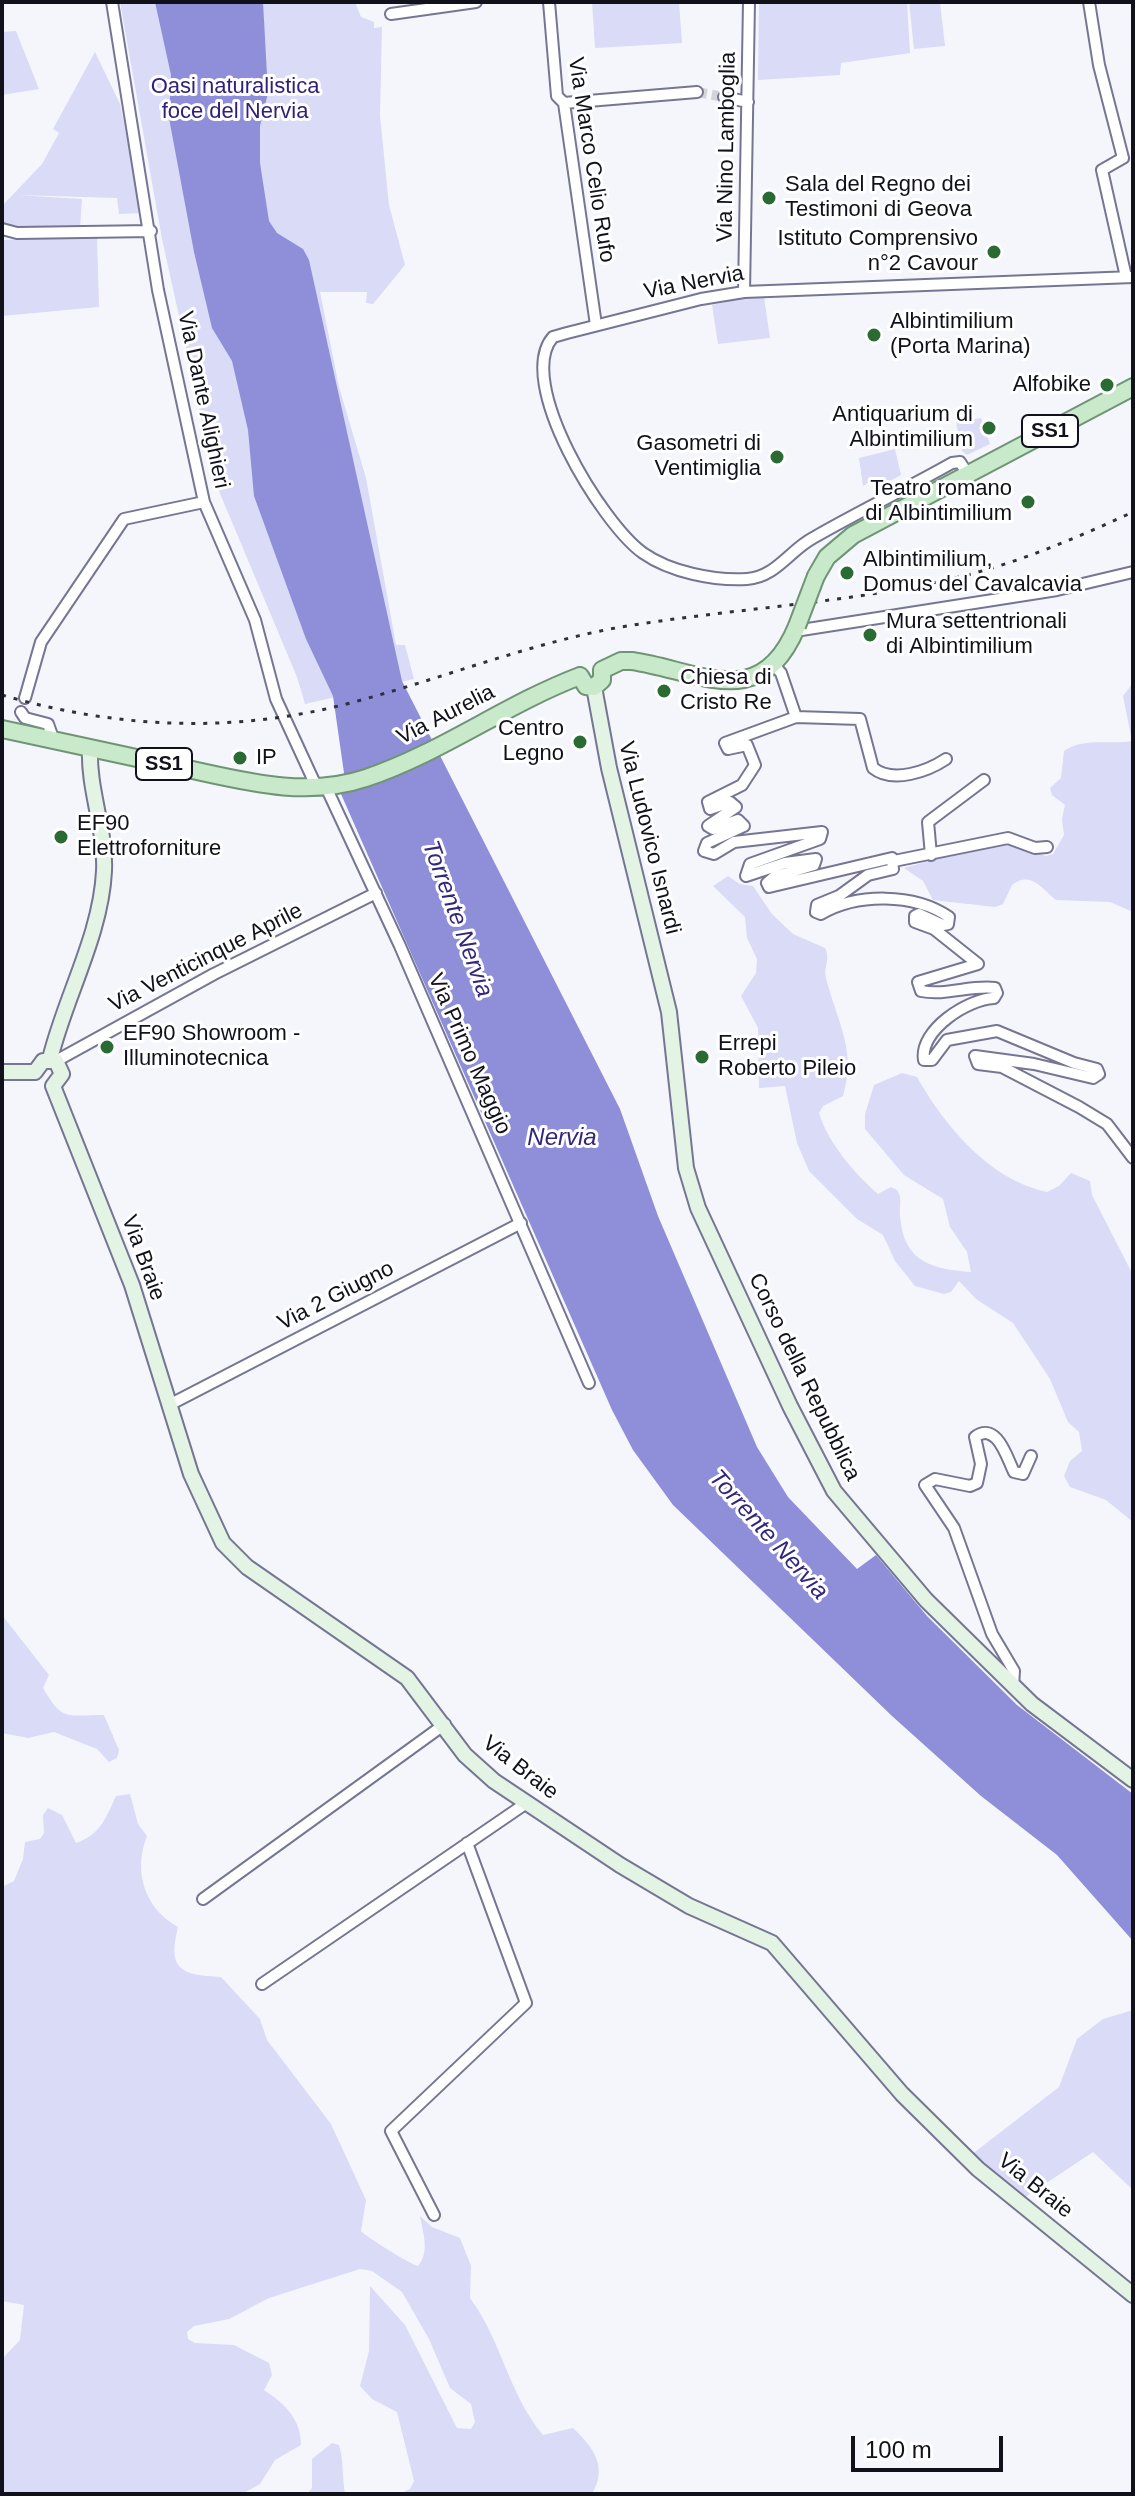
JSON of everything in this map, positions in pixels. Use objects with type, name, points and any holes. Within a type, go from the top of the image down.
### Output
[{"type":"main road","name":"SS1","points":[[587,683],[588,665],[602,670],[621,661],[727,683],[751,677],[773,664],[796,628],[816,576],[827,557],[842,542],[1133,387]]},
{"type":"main road","name":"Via Aurelia","points":[[325,787],[377,774],[541,691],[587,683]]},
{"type":"main road","name":"SS1","points":[[2,729],[269,785],[325,787]]},
{"type":"street","name":"Via Dante Alighieri","points":[[112,2],[158,290],[204,502],[255,620],[276,699],[325,787]]},
{"type":"street","points":[[391,14],[476,2]]},
{"type":"street","name":"Via Marco Celio Rufo","points":[[549,2],[557,96],[564,103],[596,325]]},
{"type":"street","name":"Via Nino Lamboglia","points":[[744,292],[749,2]]},
{"type":"street","points":[[1089,2],[1099,65],[1123,158],[1102,170],[1130,277]]},
{"type":"street","points":[[564,103],[697,92]]},
{"type":"street","points":[[724,97],[748,102]]},
{"type":"street","points":[[2,229],[17,233],[151,231]]},
{"type":"street","name":"Via Nervia","points":[[967,473],[960,462],[952,463],[809,540],[782,564],[753,578],[709,576],[677,569],[637,549],[574,466],[559,431],[541,366],[542,355],[553,337],[744,292],[1130,277]]},
{"type":"street","points":[[25,698],[41,642],[124,519],[204,502]]},
{"type":"street","points":[[796,628],[1057,590],[1133,572]]},
{"type":"street","points":[[773,664],[781,673],[796,717]]},
{"type":"street","name":"Via Ludovico Isnardi","points":[[587,683],[660,973]]},
{"type":"street","points":[[21,712],[25,718],[48,724],[54,741]]},
{"type":"street","points":[[946,759],[923,773],[882,773],[873,768],[860,719],[796,717],[725,743],[727,749],[747,745],[751,748],[755,765],[742,785],[708,802],[710,809],[730,802],[736,807],[708,826],[713,829],[738,820],[744,826],[707,843],[704,851],[714,854],[734,842],[822,832],[820,839],[750,864],[746,876],[785,863],[816,859],[814,865],[774,877],[767,883],[769,887],[888,858],[894,861],[931,855],[1008,838],[1035,848],[1047,847]]},
{"type":"street","points":[[53,1060],[38,1065],[35,1072],[40,1083],[53,1086],[62,1074],[53,1060],[59,1020],[100,904],[104,868],[90,748]]},
{"type":"street","points":[[931,855],[928,822],[984,780]]},
{"type":"street","name":"Via Primo Maggio","points":[[325,787],[376,893],[589,1383]]},
{"type":"street","points":[[894,861],[891,870],[854,883],[839,896],[817,905],[815,911],[821,914],[853,899],[907,901],[934,908],[949,917],[945,925],[919,914],[914,919],[934,929],[978,964],[919,981],[919,990],[934,993],[980,986],[995,988],[997,993],[994,998],[972,1000],[956,1010],[927,1040],[924,1060],[932,1060],[947,1040],[997,1031],[1074,1063],[1097,1069],[1099,1076],[1093,1078],[1034,1064],[975,1056],[978,1064],[1009,1070],[1107,1124],[1133,1158]]},
{"type":"street","name":"Via Venticinque Aprile","points":[[53,1060],[376,893]]},
{"type":"street","name":"Corso della Repubblica","points":[[660,973],[675,1049],[686,1168],[698,1208],[790,1406],[834,1491],[926,1600],[1013,1686],[1133,1780]]},
{"type":"street","points":[[2,1072],[35,1072]]},
{"type":"street","name":"Via Braie","points":[[53,1086],[132,1285],[191,1474],[223,1543],[247,1567],[407,1678],[445,1724],[465,1755],[525,1804],[689,1906],[772,1943],[788,1957],[902,2094],[978,2169],[1133,2295]]},
{"type":"street","name":"Via 2 Giugno","points":[[169,1405],[521,1223]]},
{"type":"street","points":[[1013,1686],[1014,1671],[992,1634],[954,1528],[925,1485],[935,1479],[970,1486],[977,1483],[981,1464],[975,1437],[981,1433],[999,1442],[1014,1472],[1023,1474],[1031,1456]]},
{"type":"street","points":[[203,1899],[445,1724]]},
{"type":"street","points":[[262,1984],[525,1804]]},
{"type":"street","points":[[434,2215],[391,2131],[526,2003],[504,1933],[467,1843]]},
{"type":"green space","name":"Oasi naturalistica foce del Nervia","points":[[120,2],[355,2],[361,17],[374,22],[374,28],[382,27],[380,116],[389,205],[405,265],[373,304],[366,303],[367,292],[320,292],[339,387],[366,478],[396,645],[405,645],[414,679],[305,704],[297,677],[216,484],[162,239]]},
{"type":"green space","points":[[592,2],[679,2],[682,43],[595,48]]},
{"type":"green space","points":[[759,2],[907,2],[910,53],[841,63],[840,75],[758,80]]},
{"type":"green space","points":[[909,2],[940,2],[945,46],[914,49]]},
{"type":"green space","points":[[16,31],[39,89],[2,95],[2,32]]},
{"type":"green space","points":[[95,52],[120,104],[142,213],[119,214],[117,198],[17,195],[82,199],[80,229],[18,230],[2,225],[2,206],[42,164],[59,133],[53,129]]},
{"type":"green space","points":[[97,236],[99,307],[2,316],[2,240]]},
{"type":"green space","points":[[764,297],[770,338],[718,344],[712,305]]},
{"type":"green space","points":[[981,418],[990,444],[967,455],[962,451],[956,422]]},
{"type":"green space","points":[[895,449],[901,475],[877,488],[873,480],[863,486],[859,458]]},
{"type":"green space","points":[[1133,683],[1133,912],[1110,902],[1056,900],[1036,883],[1025,879],[1012,885],[1003,904],[995,907],[933,900],[923,881],[904,868],[1001,841],[1046,856],[1053,854],[1064,835],[1062,819],[1065,805],[1052,795],[1050,788],[1061,778],[1064,751],[1080,744],[1132,741],[1123,696]]},
{"type":"green space","points":[[728,876],[740,884],[753,886],[772,914],[793,934],[825,948],[826,978],[844,1036],[848,1064],[843,1096],[823,1106],[819,1113],[835,1146],[869,1186],[878,1194],[891,1187],[897,1190],[902,1231],[907,1243],[922,1260],[944,1268],[971,1272],[967,1252],[950,1227],[943,1199],[904,1175],[865,1129],[865,1114],[874,1085],[902,1073],[917,1077],[941,1114],[970,1148],[1006,1176],[1026,1186],[1047,1192],[1059,1186],[1071,1173],[1090,1181],[1092,1195],[1133,1275],[1133,1522],[1106,1500],[1070,1487],[1064,1476],[1070,1461],[1082,1451],[1079,1432],[1068,1422],[1050,1379],[1013,1323],[976,1299],[959,1281],[951,1292],[944,1294],[915,1286],[895,1261],[883,1235],[857,1219],[809,1171],[797,1143],[785,1086],[759,1088],[758,1028],[741,996],[756,973],[757,959],[747,938],[745,917],[713,886]]},
{"type":"green space","points":[[2,1615],[49,1675],[43,1688],[56,1707],[73,1715],[104,1715],[119,1750],[117,1758],[109,1762],[97,1749],[54,1732],[28,1738],[2,1733]]},
{"type":"green space","points":[[130,1794],[138,1824],[147,1836],[141,1862],[144,1888],[157,1910],[178,1927],[174,1953],[176,1961],[187,1972],[221,1977],[260,2019],[267,2040],[331,2124],[366,2200],[361,2231],[418,2266],[425,2249],[420,2216],[432,2227],[460,2238],[471,2266],[470,2298],[490,2332],[521,2402],[543,2435],[573,2428],[587,2443],[599,2467],[592,2494],[399,2494],[410,2489],[414,2481],[397,2412],[372,2399],[360,2386],[369,2351],[370,2286],[405,2325],[457,2428],[471,2429],[475,2422],[471,2404],[450,2388],[429,2339],[402,2292],[372,2271],[360,2269],[269,2298],[229,2319],[194,2326],[187,2332],[188,2339],[195,2343],[234,2345],[269,2363],[272,2375],[264,2390],[279,2401],[295,2420],[301,2445],[275,2460],[260,2484],[242,2494],[2,2494],[2,2359],[20,2340],[24,2305],[2,2301],[2,1887],[14,1881],[23,1859],[25,1842],[40,1839],[44,1833],[43,1815],[48,1808],[62,1815],[76,1843],[97,1830],[116,1796]]},
{"type":"green space","points":[[1133,2010],[1133,2190],[1093,2152],[1024,2198],[971,2155],[1059,2087],[1077,2039],[1103,2019]]},
{"type":"green space","points":[[332,2443],[339,2445],[345,2494],[307,2494],[312,2488],[312,2459]]},
{"type":"water","name":"Nervia","points":[[155,2],[263,2],[268,93],[260,126],[260,163],[269,221],[277,233],[303,249],[309,260],[402,681],[620,1109],[658,1216],[757,1447],[788,1497],[857,1569],[876,1555],[927,1616],[1017,1705],[1133,1794],[1133,1941],[1057,1855],[981,1796],[892,1716],[673,1505],[633,1450],[612,1410],[341,794],[344,773],[333,696],[306,639],[254,496],[248,430],[232,361],[212,328],[194,252],[169,118],[171,75]]},
{"type":"tunnel","points":[[697,92],[724,97]]},
{"type":"railway","points":[[2,695],[90,715],[134,721],[222,723],[310,712],[386,693],[545,644],[610,629],[863,595],[970,574],[1041,551],[1133,512]]},
{"type":"place","name":"Sala del Regno dei Testimoni di Geova","points":[[769,198]]},
{"type":"place","name":"Istituto Comprensivo n°2 Cavour","points":[[994,252]]},
{"type":"place","name":"Albintimilium (Porta Marina)","points":[[874,335]]},
{"type":"place","name":"Alfobike","points":[[1107,385]]},
{"type":"place","name":"Antiquarium di Albintimilium","points":[[989,428]]},
{"type":"place","name":"Gasometri di Ventimiglia","points":[[777,457]]},
{"type":"place","name":"Teatro romano di Albintimilium","points":[[1028,502]]},
{"type":"place","name":"Albintimilium, Domus del Cavalcavia","points":[[847,573]]},
{"type":"place","name":"Mura settentrionali di Albintimilium","points":[[870,635]]},
{"type":"place","name":"Chiesa di Cristo Re","points":[[664,691]]},
{"type":"place","name":"Centro Legno","points":[[580,742]]},
{"type":"place","name":"IP","points":[[240,758]]},
{"type":"place","name":"EF90 Elettroforniture","points":[[61,837]]},
{"type":"place","name":"EF90 Showroom - Illuminotecnica","points":[[107,1047]]},
{"type":"place","name":"Errepi Roberto Pileio","points":[[702,1057]]},
{"type":"water label","name":"Torrente Nervia","points":[[457,919]]},
{"type":"water label","name":"Torrente Nervia","points":[[768,1535]]}]
